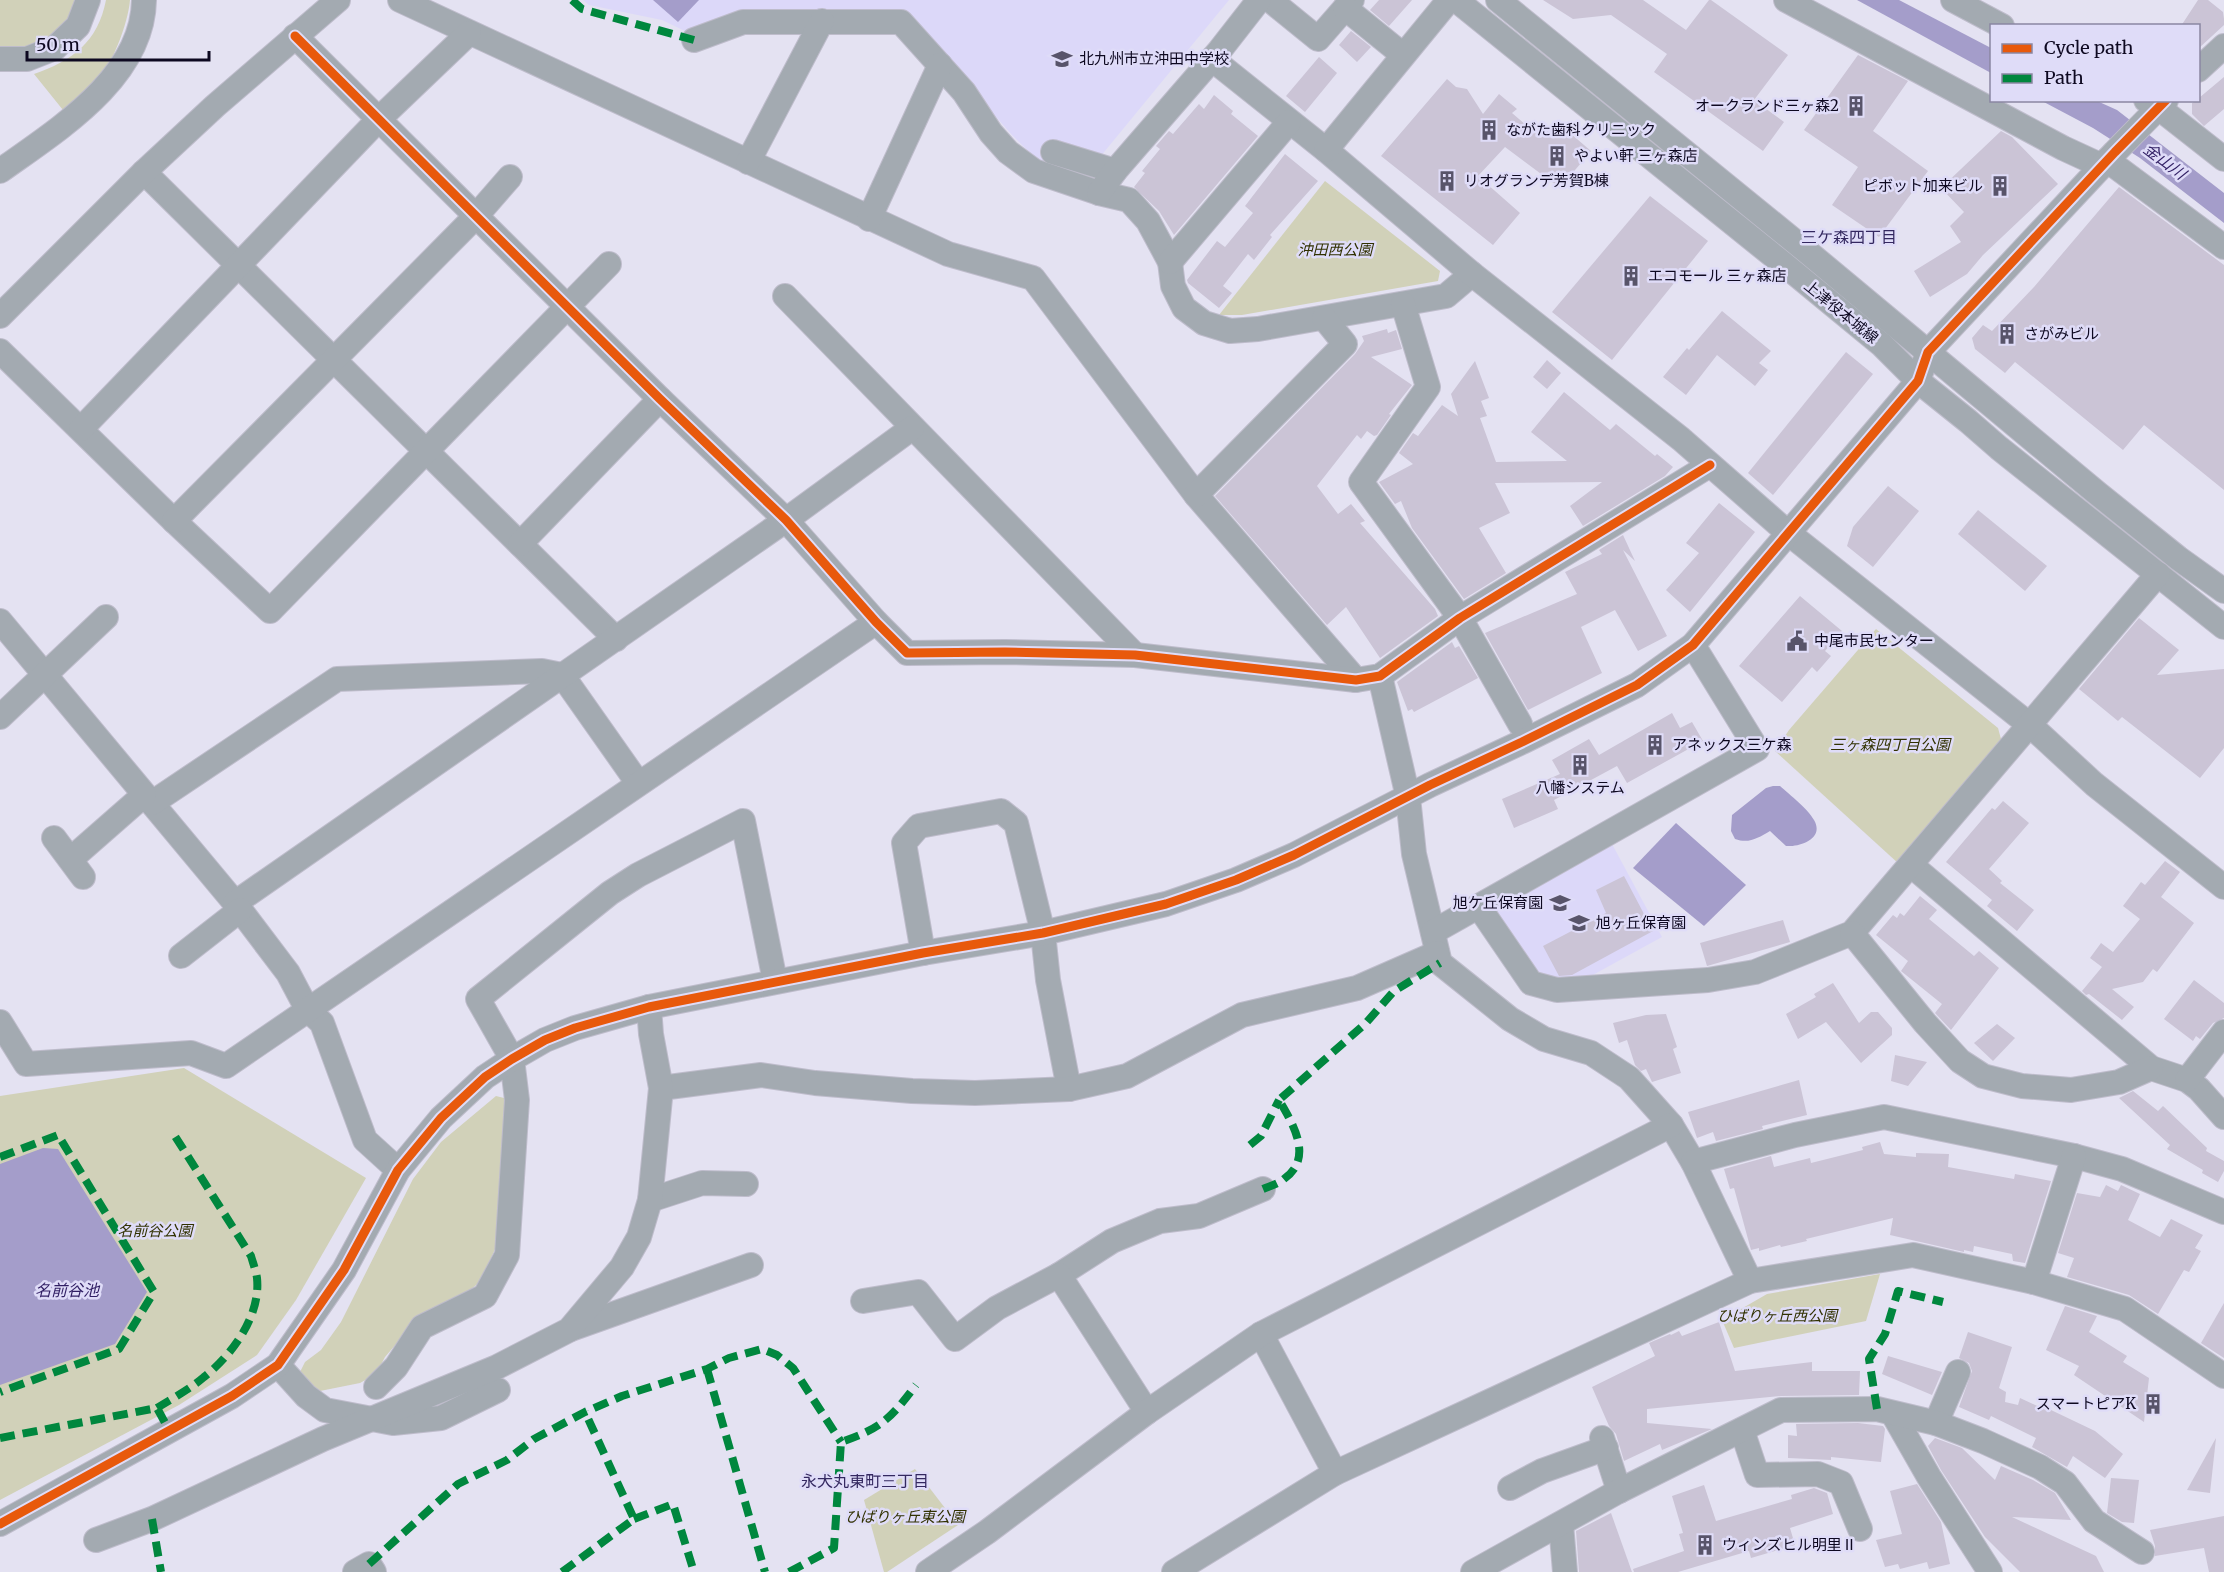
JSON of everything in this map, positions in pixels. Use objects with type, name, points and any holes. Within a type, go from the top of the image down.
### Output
[{"type":"street","points":[[0,59],[27,59],[55,48],[78,26],[88,0]]},
{"type":"street","points":[[0,171],[69,121],[121,68],[136,42],[144,0]]},
{"type":"street","points":[[0,316],[144,172],[215,106],[338,0]]},
{"type":"street","points":[[400,0],[948,254],[1033,278],[1196,495],[1356,680]]},
{"type":"street","points":[[1099,193],[1259,0]]},
{"type":"street","points":[[1270,0],[1318,39],[1348,4],[1403,56]]},
{"type":"street","points":[[1326,150],[1449,0]]},
{"type":"street","name":"上津役本城線","points":[[1455,0],[1786,266],[1882,345],[1918,381],[2224,627]]},
{"type":"street","points":[[1786,0],[2064,148],[2108,159],[2224,247]]},
{"type":"street","points":[[1953,0],[1998,24]]},
{"type":"street","points":[[1496,32],[1512,4]]},
{"type":"street","name":"上津役本城線","points":[[1512,4],[2097,493],[2178,558],[2224,591]]},
{"type":"street","points":[[748,162],[822,21]]},
{"type":"street","points":[[694,40],[743,22],[901,22],[964,92],[991,133],[1008,152],[1034,171],[1099,193],[1129,200],[1148,221],[1170,262],[1173,286],[1184,308],[1204,323],[1230,331],[1258,329],[1446,296],[1472,274]]},
{"type":"street","points":[[81,429],[380,118],[469,33]]},
{"type":"street","points":[[295,36],[660,399],[786,520],[876,622],[907,653],[1005,652],[1134,655],[1356,680],[1380,676],[1460,618],[1710,465]]},
{"type":"street","points":[[2200,69],[2224,46]]},
{"type":"street","points":[[1212,59],[1326,150],[1472,274],[1681,439],[1788,532],[2031,726],[2094,784],[2224,887]]},
{"type":"street","points":[[869,219],[940,65]]},
{"type":"street","points":[[0,1524],[232,1396],[278,1365],[344,1270],[398,1170],[441,1119],[485,1077],[545,1040],[575,1028],[648,1007],[923,953],[1043,933],[1166,904],[1236,880],[1294,855],[1637,685],[1693,645],[1729,605],[1788,532],[1918,381],[1928,352],[2155,107],[2224,159]]},
{"type":"street","points":[[1170,262],[1289,122]]},
{"type":"street","points":[[1053,152],[1115,171]]},
{"type":"street","points":[[144,172],[616,639]]},
{"type":"street","points":[[174,521],[476,216],[510,177]]},
{"type":"street","points":[[0,351],[270,611],[609,264]]},
{"type":"street","points":[[785,296],[1134,655]]},
{"type":"street","points":[[1403,304],[1428,387],[1361,482],[1460,618],[1520,724]]},
{"type":"street","points":[[1196,495],[1345,344],[1324,318]]},
{"type":"street","points":[[520,543],[660,399]]},
{"type":"street","points":[[181,956],[237,906],[912,429]]},
{"type":"street","points":[[1479,907],[1531,983],[1557,990],[1708,980],[1755,972],[1852,933],[2031,726],[2158,574]]},
{"type":"street","points":[[0,717],[106,617]]},
{"type":"street","points":[[0,1022],[7,1047],[26,1064],[191,1053],[226,1066],[876,622]]},
{"type":"street","points":[[4,634],[46,674],[237,906],[288,973],[307,1010],[322,1023],[365,1140],[398,1170]]},
{"type":"street","points":[[662,1088],[761,1075],[815,1083],[912,1091],[975,1093],[1069,1089],[1127,1076],[1242,1016],[1357,988],[1435,943],[1479,907],[1757,749],[1693,645]]},
{"type":"street","points":[[54,838],[77,868],[148,799],[337,679],[542,671],[562,675],[638,783]]},
{"type":"street","points":[[1380,676],[1408,797],[1414,854],[1440,963],[1510,1019],[1544,1039],[1591,1053],[1629,1078],[1671,1125],[1693,1162],[1750,1281]]},
{"type":"street","points":[[923,953],[904,843],[919,826],[1002,812],[1016,823],[1043,933],[1048,980],[1069,1089]]},
{"type":"street","points":[[376,1387],[396,1367],[422,1327],[485,1296],[507,1255],[517,1100],[512,1059],[478,999],[610,893],[638,875],[744,821],[775,981]]},
{"type":"street","points":[[1911,865],[2151,1068],[2187,1080],[2199,1089],[2224,1117]]},
{"type":"street","points":[[1852,933],[1925,1023],[1960,1061],[1983,1076],[2022,1086],[2071,1090],[2119,1082],[2151,1068]]},
{"type":"street","points":[[569,1330],[622,1267],[639,1238],[650,1200],[662,1088],[648,1007]]},
{"type":"street","points":[[2187,1080],[2224,1032]]},
{"type":"street","points":[[1693,1162],[1796,1135],[1884,1117],[2074,1156],[2122,1169],[2224,1212]]},
{"type":"street","points":[[928,1572],[987,1532],[1147,1412],[1260,1334],[1671,1125]]},
{"type":"street","points":[[2034,1282],[2074,1156]]},
{"type":"street","points":[[650,1200],[702,1183],[746,1184]]},
{"type":"street","points":[[862,1300],[918,1292],[954,1339],[997,1308],[1059,1275],[1112,1241],[1160,1221],[1199,1216],[1263,1189]]},
{"type":"street","points":[[1174,1572],[1335,1473],[1750,1281],[1913,1255],[2034,1282],[2125,1309],[2224,1376]]},
{"type":"street","points":[[96,1540],[152,1519],[322,1439],[497,1367],[569,1330],[751,1265]]},
{"type":"street","points":[[1059,1275],[1147,1412]]},
{"type":"street","points":[[1260,1334],[1335,1473]]},
{"type":"street","points":[[278,1365],[306,1396],[325,1410],[393,1423],[441,1418],[498,1390]]},
{"type":"street","points":[[1936,1423],[1958,1372]]},
{"type":"street","points":[[1473,1572],[1619,1491],[1781,1410],[1877,1409],[1936,1423],[2040,1467],[2065,1484],[2094,1521],[2142,1552]]},
{"type":"street","points":[[1893,1414],[1929,1477],[1990,1572]]},
{"type":"street","points":[[1742,1430],[1757,1475],[1818,1474],[1841,1483],[1860,1529]]},
{"type":"street","points":[[1510,1488],[1604,1443],[1619,1491]]},
{"type":"street","points":[[1561,1524],[1565,1572]]},
{"type":"shaded area","name":"北九州市立沖田中学校","points":[[583,0],[1229,0],[1100,157],[1079,155],[1067,173],[1039,162],[904,16],[820,10],[746,13],[687,32],[662,20],[589,5]]},
{"type":"shaded area","name":"旭ヶ丘保育園","points":[[1612,844],[1662,937],[1580,982],[1535,973],[1495,909]]},
{"type":"green space","points":[[0,0],[78,0],[64,24],[48,39],[28,46],[0,48]]},
{"type":"green space","points":[[106,0],[130,0],[118,44],[108,66],[96,83],[63,110],[34,74],[60,63],[81,48],[97,27]]},
{"type":"green space","name":"沖田西公園","points":[[1325,181],[1440,271],[1438,281],[1242,315],[1219,315]]},
{"type":"green space","name":"三ヶ森四丁目公園","points":[[1876,629],[1998,728],[2001,739],[1899,864],[1775,751],[1789,730]]},
{"type":"green space","name":"名前谷公園","points":[[184,1068],[366,1178],[296,1300],[257,1355],[179,1405],[0,1500],[0,1096]]},
{"type":"green space","points":[[496,1096],[508,1099],[496,1247],[480,1282],[452,1304],[419,1317],[385,1357],[376,1374],[360,1383],[315,1392],[299,1374],[305,1362],[321,1350],[341,1322],[413,1179],[441,1142]]},
{"type":"green space","name":"ひばりヶ丘西公園","points":[[1880,1274],[1866,1321],[1734,1348],[1722,1320],[1767,1294]]},
{"type":"green space","name":"ひばりヶ丘東公園","points":[[915,1469],[958,1525],[884,1572],[864,1500]]},
{"type":"water","points":[[653,0],[699,0],[678,22]]},
{"type":"water","points":[[1857,0],[1899,0],[1990,47],[1990,72]]},
{"type":"water","name":"金山川","points":[[2044,102],[2099,102],[2117,110],[2224,193],[2224,223],[2140,158],[2093,128]]},
{"type":"water","points":[[1780,786],[1811,816],[1816,827],[1813,837],[1797,845],[1786,846],[1770,831],[1749,841],[1735,839],[1731,831],[1732,815],[1766,788]]},
{"type":"water","points":[[1676,823],[1746,885],[1704,926],[1633,868]]},
{"type":"water","name":"名前谷池","points":[[43,1148],[58,1149],[147,1292],[115,1344],[0,1385],[0,1164]]},
{"type":"building","points":[[1379,0],[1412,0],[1389,26],[1370,10]]},
{"type":"building","points":[[1543,0],[1643,0],[1686,30],[1711,0],[1788,55],[1754,100],[1784,122],[1763,151],[1654,72],[1667,54],[1611,15],[1573,19]]},
{"type":"building","points":[[2198,0],[2208,0],[2223,12],[2224,25],[2200,47],[2200,24],[2182,24]]},
{"type":"building","points":[[1351,31],[1371,47],[1357,62],[1339,45]]},
{"type":"building","points":[[1858,55],[1908,81],[1873,131],[1928,171],[1879,237],[1832,205],[1858,167],[1804,130]]},
{"type":"building","points":[[1319,57],[1337,73],[1305,112],[1286,96]]},
{"type":"building","points":[[2224,77],[2224,109],[2204,126],[2192,114],[2192,103],[2200,102],[2200,97]]},
{"type":"building","points":[[1447,79],[1456,87],[1467,89],[1483,114],[1499,94],[1517,109],[1512,113],[1541,138],[1556,121],[1591,151],[1560,188],[1505,147],[1478,176],[1520,213],[1493,245],[1381,156]]},
{"type":"building","points":[[1214,95],[1233,111],[1231,114],[1258,136],[1174,235],[1159,211],[1134,187],[1145,173],[1142,171],[1160,149],[1156,146],[1169,131],[1173,134],[1199,104],[1204,109]]},
{"type":"building","name":"ピボット加来ビル","points":[[2001,131],[2012,137],[2058,184],[1983,255],[1967,274],[1930,297],[1914,271],[1961,242],[1950,226],[1964,212],[1941,188]]},
{"type":"building","points":[[1285,154],[1318,181],[1270,235],[1272,237],[1254,260],[1248,254],[1223,286],[1232,293],[1219,308],[1187,280],[1217,241],[1225,247],[1253,213],[1245,206]]},
{"type":"building","points":[[2119,187],[2224,265],[2224,490],[2144,425],[2123,450],[2015,362],[2005,373],[1975,349],[1972,338],[1983,325],[1992,331],[2034,287]]},
{"type":"building","name":"エコモール 三ヶ森店","points":[[1650,196],[1708,241],[1612,360],[1552,312]]},
{"type":"building","points":[[1722,311],[1771,351],[1759,363],[1768,370],[1755,386],[1717,355],[1686,395],[1663,377]]},
{"type":"building","points":[[1387,329],[1388,333],[1396,330],[1402,349],[1371,357],[1412,385],[1389,414],[1391,415],[1377,435],[1374,436],[1367,431],[1361,439],[1357,435],[1317,486],[1338,514],[1351,504],[1365,521],[1360,523],[1435,609],[1438,616],[1380,658],[1346,607],[1327,625],[1215,496],[1355,354],[1364,341],[1362,336]]},
{"type":"building","points":[[1846,352],[1873,374],[1773,495],[1748,473]]},
{"type":"building","points":[[1547,360],[1561,373],[1547,389],[1533,377]]},
{"type":"building","points":[[1475,361],[1489,398],[1481,401],[1487,416],[1480,418],[1496,462],[1567,461],[1531,432],[1564,392],[1610,430],[1616,424],[1655,456],[1657,454],[1673,467],[1665,476],[1583,526],[1570,506],[1602,482],[1495,483],[1510,513],[1479,528],[1506,573],[1464,599],[1412,528],[1401,501],[1395,504],[1379,482],[1413,464],[1399,453],[1413,433],[1418,436],[1442,405],[1458,416],[1451,394]]},
{"type":"building","points":[[1888,486],[1919,511],[1873,567],[1847,546],[1853,527]]},
{"type":"building","points":[[1719,503],[1755,532],[1690,612],[1666,590],[1699,553],[1686,543]]},
{"type":"building","points":[[1978,510],[2047,566],[2025,591],[1958,534]]},
{"type":"building","points":[[1623,535],[1635,561],[1623,550],[1667,636],[1638,651],[1615,610],[1581,627],[1602,673],[1528,710],[1485,633],[1577,594],[1565,572],[1602,554],[1599,550]]},
{"type":"building","name":"中尾市民センター","points":[[1800,596],[1842,631],[1825,651],[1831,656],[1817,672],[1812,667],[1782,702],[1739,666]]},
{"type":"building","points":[[2139,618],[2179,650],[2157,675],[2224,669],[2224,748],[2200,778],[2122,717],[2118,721],[2079,689]]},
{"type":"building","points":[[1452,642],[1455,648],[1459,646],[1478,678],[1414,712],[1412,709],[1408,711],[1397,682]]},
{"type":"building","points":[[1672,713],[1680,728],[1692,722],[1703,741],[1627,783],[1617,766],[1554,800],[1558,809],[1514,828],[1502,799],[1560,774],[1552,760],[1589,739],[1599,755]]},
{"type":"building","points":[[2003,801],[2029,823],[1989,869],[2002,881],[2000,883],[2034,910],[2017,931],[1987,906],[1992,900],[1946,862],[1992,808],[1995,810]]},
{"type":"building","points":[[2165,861],[2180,872],[2161,897],[2194,923],[2157,972],[2153,969],[2143,982],[2112,989],[2134,1007],[2122,1020],[2082,991],[2102,967],[2090,958],[2101,943],[2113,952],[2140,919],[2123,906],[2141,882],[2145,885]]},
{"type":"building","points":[[1624,876],[1653,931],[1572,975],[1559,976],[1543,946],[1606,913],[1596,890]]},
{"type":"building","points":[[1920,896],[1937,910],[1929,919],[1974,956],[1979,951],[1999,968],[1951,1030],[1935,1013],[1942,1004],[1901,971],[1908,961],[1876,935],[1893,915],[1897,918],[1900,913],[1904,916]]},
{"type":"building","points":[[1783,920],[1790,942],[1707,966],[1700,943]]},
{"type":"building","points":[[2194,980],[2224,1003],[2224,1018],[2213,1023],[2200,1039],[2196,1036],[2193,1041],[2164,1019]]},
{"type":"building","points":[[1833,983],[1859,1023],[1871,1012],[1878,1012],[1892,1028],[1892,1035],[1861,1063],[1826,1022],[1798,1039],[1786,1014],[1816,997],[1814,994]]},
{"type":"building","points":[[1666,1014],[1677,1047],[1673,1049],[1681,1073],[1652,1082],[1646,1069],[1641,1071],[1635,1065],[1627,1040],[1619,1043],[1613,1023],[1646,1015]]},
{"type":"building","points":[[1997,1024],[2015,1038],[1993,1061],[1974,1043]]},
{"type":"building","points":[[1895,1055],[1927,1062],[1908,1086],[1891,1081]]},
{"type":"building","points":[[1799,1080],[1807,1115],[1716,1141],[1713,1132],[1697,1138],[1688,1112]]},
{"type":"building","points":[[2133,1091],[2158,1111],[2163,1106],[2207,1148],[2206,1151],[2224,1161],[2224,1171],[2218,1182],[2202,1173],[2203,1170],[2167,1149],[2170,1145],[2119,1098]]},
{"type":"building","points":[[1880,1142],[1884,1154],[1916,1157],[1916,1153],[1949,1154],[1948,1167],[2014,1179],[2015,1174],[2051,1181],[2025,1263],[2013,1261],[2012,1254],[1974,1246],[1973,1252],[1964,1250],[1964,1252],[1890,1235],[1893,1218],[1781,1247],[1780,1245],[1759,1251],[1759,1248],[1751,1250],[1734,1188],[1730,1189],[1724,1169],[1771,1156],[1774,1167],[1810,1158],[1811,1163],[1863,1150],[1862,1147]]},
{"type":"building","points":[[2106,1185],[2118,1191],[2121,1185],[2140,1194],[2128,1220],[2160,1237],[2171,1219],[2203,1235],[2195,1248],[2201,1251],[2189,1272],[2184,1270],[2158,1314],[2129,1295],[2067,1277],[2074,1258],[2058,1253],[2077,1193],[2100,1197]]},
{"type":"building","points":[[2224,1303],[2224,1358],[2201,1343]]},
{"type":"building","points":[[2065,1306],[2097,1316],[2089,1332],[2127,1356],[2123,1362],[2149,1378],[2144,1422],[2074,1375],[2079,1366],[2046,1350]]},
{"type":"building","points":[[1719,1322],[1735,1371],[1812,1362],[1812,1371],[1860,1371],[1859,1395],[1781,1396],[1647,1409],[1647,1423],[1712,1429],[1662,1450],[1660,1444],[1624,1461],[1616,1434],[1609,1426],[1592,1387],[1655,1356],[1649,1343],[1679,1331],[1682,1336]]},
{"type":"building","points":[[1968,1332],[2012,1347],[1999,1388],[2006,1392],[2005,1402],[2018,1405],[2020,1398],[2050,1412],[2051,1410],[2095,1431],[2123,1454],[2105,1478],[2073,1456],[2067,1467],[2032,1447],[2036,1438],[1991,1416],[1989,1420],[1959,1407],[1972,1371],[1969,1363],[1959,1358]]},
{"type":"building","points":[[1888,1356],[1942,1372],[1932,1395],[1882,1374]]},
{"type":"building","points":[[1858,1423],[1883,1426],[1885,1429],[1881,1462],[1831,1457],[1831,1460],[1788,1458],[1788,1435],[1797,1436],[1796,1424]]},
{"type":"building","points":[[1935,1438],[1962,1448],[1995,1480],[2001,1466],[2055,1493],[2071,1520],[2012,1517],[2096,1556],[2104,1572],[2020,1572],[1985,1537],[1941,1470],[1928,1446]]},
{"type":"building","points":[[2216,1438],[2210,1493],[2187,1490]]},
{"type":"building","points":[[2111,1478],[2139,1480],[2134,1523],[2122,1522],[2107,1513]]},
{"type":"building","points":[[1917,1484],[1941,1522],[1950,1564],[1929,1569],[1927,1562],[1900,1569],[1898,1564],[1885,1567],[1876,1540],[1902,1534],[1890,1491]]},
{"type":"building","points":[[1704,1485],[1716,1521],[1792,1499],[1791,1495],[1814,1488],[1827,1493],[1833,1514],[1790,1528],[1795,1545],[1751,1558],[1749,1551],[1678,1572],[1634,1572],[1633,1569],[1684,1551],[1679,1534],[1683,1533],[1672,1496]]},
{"type":"building","points":[[1611,1513],[1632,1572],[1579,1572],[1576,1531]]},
{"type":"building","points":[[2224,1516],[2224,1572],[2209,1572],[2204,1548],[2155,1556],[2155,1546],[2150,1530]]},
{"type":"marked path","points":[[572,0],[582,9],[694,40]]},
{"type":"marked path","points":[[1263,1189],[1284,1179],[1293,1171],[1298,1161],[1299,1151],[1295,1130],[1279,1100],[1366,1023],[1394,991],[1440,963]]},
{"type":"marked path","points":[[1250,1145],[1261,1136],[1279,1100]]},
{"type":"marked path","points":[[157,1408],[199,1381],[225,1358],[249,1320],[257,1292],[257,1278],[251,1256],[173,1133]]},
{"type":"marked path","points":[[0,1157],[58,1135],[154,1292],[119,1349],[0,1392]]},
{"type":"marked path","points":[[1877,1409],[1869,1359],[1885,1334],[1898,1291],[1943,1302]]},
{"type":"marked path","points":[[369,1564],[458,1484],[507,1460],[534,1439],[585,1412],[622,1396],[707,1369],[729,1358],[762,1349],[777,1355],[793,1368],[841,1442]]},
{"type":"marked path","points":[[707,1369],[765,1572]]},
{"type":"marked path","points":[[789,1572],[834,1548],[841,1442],[866,1432],[884,1421],[916,1385]]},
{"type":"marked path","points":[[0,1438],[157,1408],[170,1432]]},
{"type":"marked path","points":[[562,1572],[634,1519],[585,1412]]},
{"type":"marked path","points":[[634,1519],[673,1504],[694,1572]]},
{"type":"marked path","points":[[152,1519],[161,1572]]},
{"type":"cycle path","points":[[295,36],[660,399],[786,520],[876,622],[907,653],[1005,652],[1135,655],[1356,680],[1380,676],[1460,618],[1710,465]]},
{"type":"cycle path","points":[[0,1524],[232,1396],[278,1365],[344,1270],[398,1170],[441,1118],[485,1077],[545,1040],[575,1028],[649,1007],[923,953],[1043,933],[1166,904],[1236,880],[1294,855],[1430,785],[1637,685],[1693,645],[1918,381],[1928,352],[2164,102]]},
{"type":"place","name":"北九州市立沖田中学校","points":[[1062,59]]},
{"type":"place","name":"オークランド三ヶ森2","points":[[1856,106]]},
{"type":"place","name":"ながた歯科クリニック","points":[[1489,130]]},
{"type":"place","name":"やよい軒 三ヶ森店","points":[[1557,156]]},
{"type":"place","name":"リオグランデ芳賀B棟","points":[[1447,181]]},
{"type":"place","name":"ピボット加来ビル","points":[[2000,186]]},
{"type":"place","name":"エコモール 三ヶ森店","points":[[1631,276]]},
{"type":"place","name":"さがみビル","points":[[2007,334]]},
{"type":"place","name":"中尾市民センター","points":[[1797,641]]},
{"type":"place","name":"アネックス三ケ森","points":[[1655,745]]},
{"type":"place","name":"八幡システム","points":[[1580,765]]},
{"type":"place","name":"旭ケ丘保育園","points":[[1560,903]]},
{"type":"place","name":"旭ヶ丘保育園","points":[[1579,923]]},
{"type":"place","name":"スマートピアK","points":[[2153,1404]]},
{"type":"place","name":"ウィンズヒル明里Ⅱ","points":[[1705,1545]]},
{"type":"district","name":"三ケ森四丁目","points":[[1849,237]]},
{"type":"district","name":"永犬丸東町三丁目","points":[[865,1481]]}]
